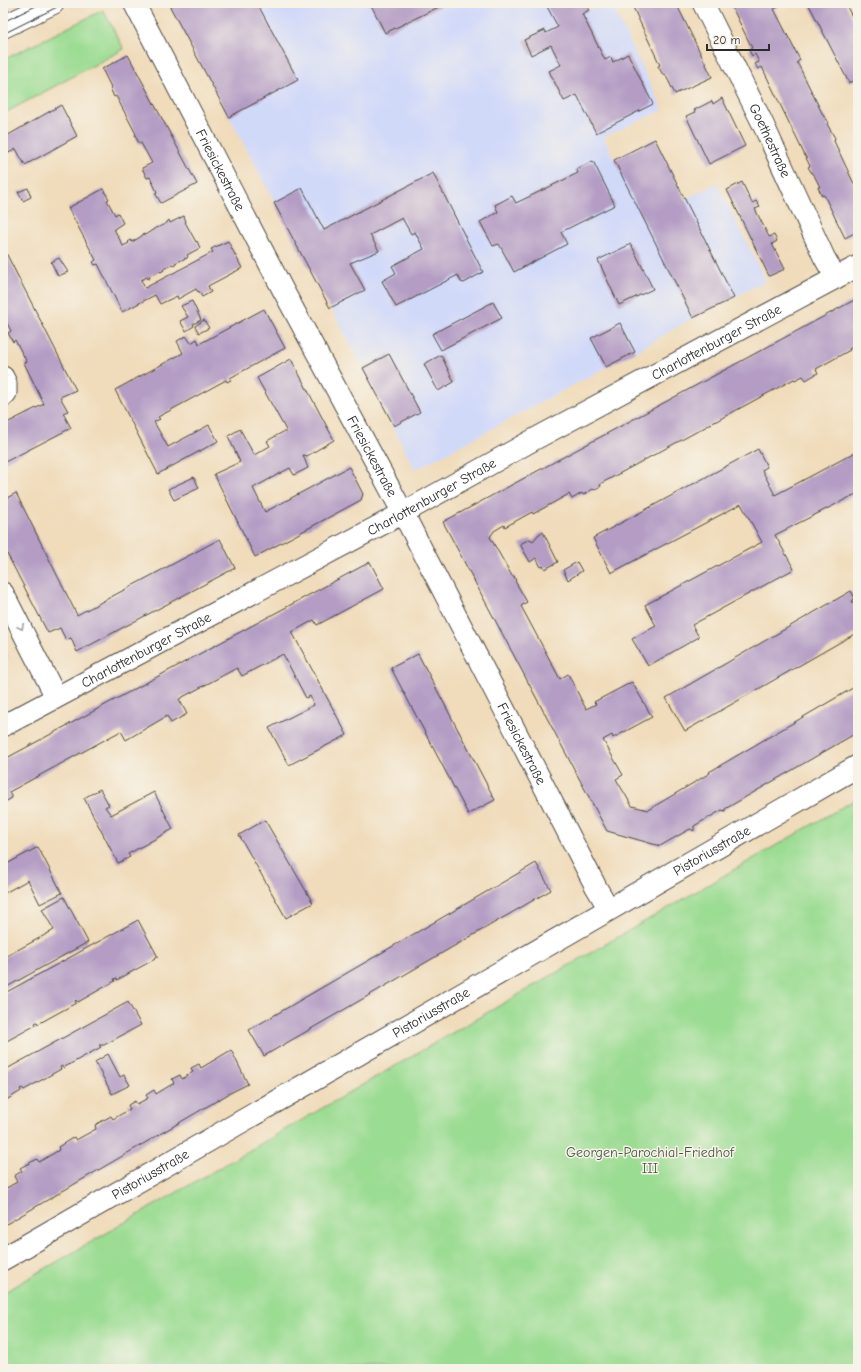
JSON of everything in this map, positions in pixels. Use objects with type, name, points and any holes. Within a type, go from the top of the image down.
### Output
[{"type":"street","points":[[3,28],[54,3]]},
{"type":"street","name":"Friesickestraße","points":[[134,3],[283,290],[403,512],[596,887],[609,909]]},
{"type":"street","name":"Goethestraße","points":[[703,3],[762,122],[824,256],[836,278]]},
{"type":"street","name":"Charlottenburger Straße","points":[[3,726],[858,266]]},
{"type":"street","points":[[3,593],[56,697]]},
{"type":"street","name":"Pistoriusstraße","points":[[3,1259],[858,766]]},
{"type":"shaded area","points":[[169,3],[585,3],[589,10],[606,3],[611,3],[663,110],[604,137],[614,160],[655,139],[685,199],[717,183],[766,281],[693,318],[635,352],[415,470],[363,368]]},
{"type":"green space","points":[[103,10],[124,49],[3,114],[3,60]]},
{"type":"green space","name":"Georgen-Parochial-Friedhof III","points":[[858,798],[858,1369],[3,1369],[3,1293]]},
{"type":"building","points":[[168,3],[257,3],[298,80],[229,117]]},
{"type":"building","points":[[370,3],[447,3],[385,33]]},
{"type":"building","points":[[545,3],[585,3],[589,10],[582,14],[605,60],[611,57],[613,62],[628,54],[653,104],[596,133],[577,95],[564,101],[549,71],[561,65],[551,45],[531,55],[524,40],[545,30],[546,33],[558,27]]},
{"type":"building","points":[[631,3],[676,3],[712,77],[675,94],[665,74],[663,75],[658,66],[660,65]]},
{"type":"building","points":[[730,3],[776,3],[778,7],[774,9],[800,60],[797,62],[824,117],[829,123],[827,124],[835,138],[834,141],[855,186],[858,186],[858,231],[845,238],[824,195],[822,196],[818,187],[820,187],[808,167],[810,166],[762,67],[758,69],[755,64],[759,62],[755,54],[752,56],[749,50],[752,48]]},
{"type":"building","points":[[808,3],[845,3],[858,28],[858,30],[856,30],[858,34],[858,78],[849,83]]},
{"type":"building","points":[[128,55],[197,184],[161,203],[155,193],[157,192],[150,177],[147,178],[142,168],[152,163],[141,143],[139,144],[135,135],[136,134],[116,96],[114,97],[102,69]]},
{"type":"building","points":[[722,98],[745,146],[709,164],[686,116],[712,101],[713,104]]},
{"type":"building","points":[[61,105],[77,136],[25,165],[16,149],[3,156],[3,138]]},
{"type":"building","points":[[655,139],[734,298],[693,318],[614,160]]},
{"type":"building","points":[[593,161],[615,205],[561,232],[567,244],[514,272],[499,244],[493,246],[480,222],[498,212],[495,205],[512,196],[516,203],[578,173],[576,169]]},
{"type":"building","points":[[433,173],[483,272],[464,283],[461,282],[458,275],[396,307],[382,281],[396,273],[392,266],[424,249],[415,232],[411,234],[402,218],[370,235],[379,251],[350,263],[365,290],[330,308],[274,203],[302,188],[324,230]]},
{"type":"building","points":[[742,182],[752,203],[756,201],[760,207],[755,209],[769,237],[774,235],[777,241],[772,244],[785,269],[769,276],[727,190]]},
{"type":"building","points":[[28,188],[31,197],[23,201],[18,192]]},
{"type":"building","points":[[103,189],[109,199],[107,200],[115,215],[118,213],[123,223],[114,229],[123,246],[131,240],[132,242],[142,235],[145,235],[157,227],[167,223],[169,220],[170,223],[184,216],[185,222],[200,248],[187,255],[188,257],[186,259],[175,263],[176,264],[174,266],[173,264],[163,269],[164,270],[161,272],[160,271],[149,276],[150,278],[148,279],[147,277],[141,280],[145,288],[213,252],[211,249],[228,241],[242,268],[208,286],[211,292],[202,297],[196,289],[178,299],[177,296],[160,304],[155,295],[122,312],[98,264],[95,265],[93,262],[96,260],[68,208]]},
{"type":"building","points":[[631,244],[653,289],[619,305],[598,260]]},
{"type":"building","points":[[3,247],[76,390],[60,397],[68,411],[63,413],[71,428],[3,463],[3,425],[44,404],[24,363],[27,362],[15,340],[13,342],[8,333],[11,331],[3,315]]},
{"type":"building","points":[[59,258],[68,272],[58,276],[51,262]]},
{"type":"building","points":[[858,298],[858,344],[816,369],[818,373],[806,380],[803,376],[795,380],[794,379],[600,484],[601,486],[594,490],[593,489],[583,495],[582,493],[572,499],[569,494],[533,514],[532,512],[505,527],[504,525],[494,531],[490,537],[512,576],[514,576],[515,581],[527,602],[521,606],[560,679],[568,674],[586,709],[596,704],[594,702],[632,682],[652,717],[613,738],[612,735],[603,740],[623,775],[616,779],[632,806],[648,810],[710,773],[709,772],[858,685],[858,732],[725,809],[725,811],[722,810],[694,826],[694,831],[690,829],[660,846],[607,831],[443,522]]},
{"type":"building","points":[[192,301],[201,320],[193,324],[194,326],[186,331],[180,321],[188,317],[181,306]]},
{"type":"building","points":[[493,302],[502,318],[441,350],[432,334]]},
{"type":"building","points":[[264,309],[285,348],[230,378],[231,380],[227,382],[226,380],[158,417],[160,419],[154,422],[168,447],[209,425],[218,441],[158,474],[115,390],[183,353],[177,341],[186,336],[191,343],[197,339],[199,344]]},
{"type":"building","points":[[204,320],[209,328],[199,333],[195,326]]},
{"type":"building","points":[[620,323],[635,352],[606,367],[591,338]]},
{"type":"building","points":[[389,354],[420,412],[394,426],[363,368]]},
{"type":"building","points":[[441,355],[454,382],[438,391],[424,364]]},
{"type":"building","points":[[291,359],[334,440],[307,456],[303,455],[308,468],[294,475],[290,468],[253,488],[265,512],[349,467],[363,494],[361,500],[255,557],[214,474],[240,462],[228,436],[240,429],[254,455],[270,446],[267,441],[283,432],[287,432],[257,378]]},
{"type":"building","points":[[758,449],[767,467],[762,470],[775,495],[858,451],[858,493],[775,535],[794,569],[692,625],[699,637],[648,666],[632,639],[656,626],[645,605],[762,542],[741,504],[611,573],[593,538]]},
{"type":"building","points":[[194,477],[199,488],[174,500],[168,489]]},
{"type":"building","points":[[16,493],[77,615],[220,539],[235,568],[77,652],[71,638],[66,640],[60,628],[48,633],[3,546],[3,500]]},
{"type":"building","points":[[543,532],[558,562],[545,569],[543,566],[541,567],[536,558],[530,562],[520,544],[530,539],[533,541]]},
{"type":"building","points":[[370,562],[384,589],[317,625],[314,620],[292,632],[347,735],[289,765],[269,728],[314,705],[310,696],[306,698],[283,654],[242,676],[237,668],[179,699],[187,714],[171,723],[167,716],[126,740],[121,731],[9,792],[12,798],[3,803],[3,760]]},
{"type":"building","points":[[577,562],[582,571],[568,580],[563,570]]},
{"type":"building","points":[[851,591],[855,598],[852,601],[858,611],[855,613],[858,618],[858,632],[685,731],[666,698]]},
{"type":"building","points":[[3,646],[8,656],[3,659]]},
{"type":"building","points":[[418,654],[495,800],[468,814],[391,668]]},
{"type":"building","points":[[100,789],[109,805],[105,807],[111,815],[154,792],[173,829],[128,854],[130,857],[118,863],[84,798]]},
{"type":"building","points":[[265,820],[313,903],[286,918],[239,835]]},
{"type":"building","points":[[38,847],[62,893],[40,904],[28,880],[3,894],[3,866]]},
{"type":"building","points":[[536,863],[551,890],[264,1056],[249,1030]]},
{"type":"building","points":[[64,897],[88,942],[3,989],[3,958],[54,930],[42,909]]},
{"type":"building","points":[[138,920],[158,957],[117,980],[117,978],[114,979],[115,981],[78,1002],[76,1000],[76,1003],[38,1024],[37,1022],[35,1023],[36,1025],[3,1043],[3,994]]},
{"type":"building","points":[[128,1002],[141,1025],[104,1045],[99,1045],[101,1047],[63,1068],[62,1066],[60,1067],[61,1069],[24,1090],[22,1088],[20,1089],[21,1091],[3,1102],[3,1071]]},
{"type":"building","points":[[231,1050],[248,1084],[230,1093],[3,1226],[3,1190],[17,1182],[14,1176],[22,1171],[20,1168],[37,1159],[39,1162],[59,1150],[58,1147],[74,1137],[76,1140],[96,1129],[95,1125],[111,1116],[113,1119],[130,1109],[128,1105],[135,1101],[137,1104],[148,1098],[146,1095],[154,1090],[156,1094],[174,1083],[172,1079],[180,1075],[182,1079],[193,1072],[191,1068],[199,1064],[201,1068]]},
{"type":"building","points":[[108,1054],[120,1077],[124,1075],[130,1085],[112,1094],[95,1062]]},
{"type":"tram line","points":[[3,22],[42,3]]},
{"type":"tram line","points":[[3,34],[65,3]]}]
